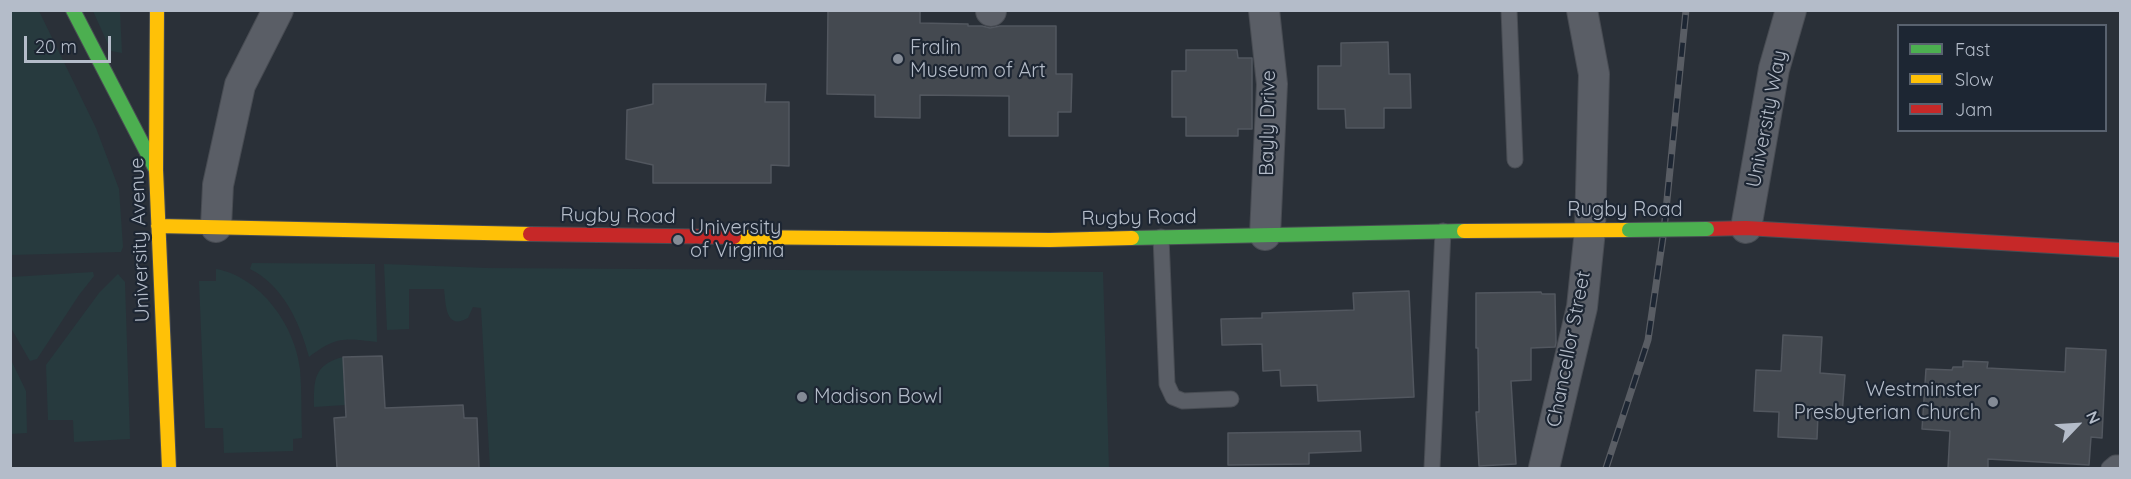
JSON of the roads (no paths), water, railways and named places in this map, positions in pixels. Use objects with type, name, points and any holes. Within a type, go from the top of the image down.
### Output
[{"type":"main road","points":[[73,10],[156,170]]},
{"type":"main road","name":"University Avenue","points":[[157,10],[156,170],[169,468]]},
{"type":"main road","name":"Rugby Road","points":[[158,226],[703,237],[1050,240],[1443,231],[1746,228],[2121,250]]},
{"type":"street","points":[[216,227],[218,185],[240,86],[278,10]]},
{"type":"street","name":"Bayly Drive","points":[[1264,10],[1272,84],[1265,235]]},
{"type":"street","name":"Chancellor Street","points":[[1544,468],[1581,307],[1590,230],[1594,74],[1582,10]]},
{"type":"street","name":"University Way","points":[[1746,228],[1774,69],[1791,10]]},
{"type":"lane","points":[[1509,10],[1515,160]]},
{"type":"lane","points":[[1432,468],[1443,231]]},
{"type":"lane","points":[[1161,237],[1167,384],[1173,397],[1183,401],[1232,399]]},
{"type":"lane","points":[[2109,468],[2115,463],[2121,463]]},
{"type":"railway","points":[[1606,468],[1648,340],[1664,230],[1686,10]]},
{"type":"place","name":"Fralin Museum of Art","points":[[898,59]]},
{"type":"place","name":"University of Virginia","points":[[678,240]]},
{"type":"place","name":"Madison Bowl","points":[[802,397]]},
{"type":"place","name":"Westminster Presbyterian Church","points":[[1993,402]]}]
